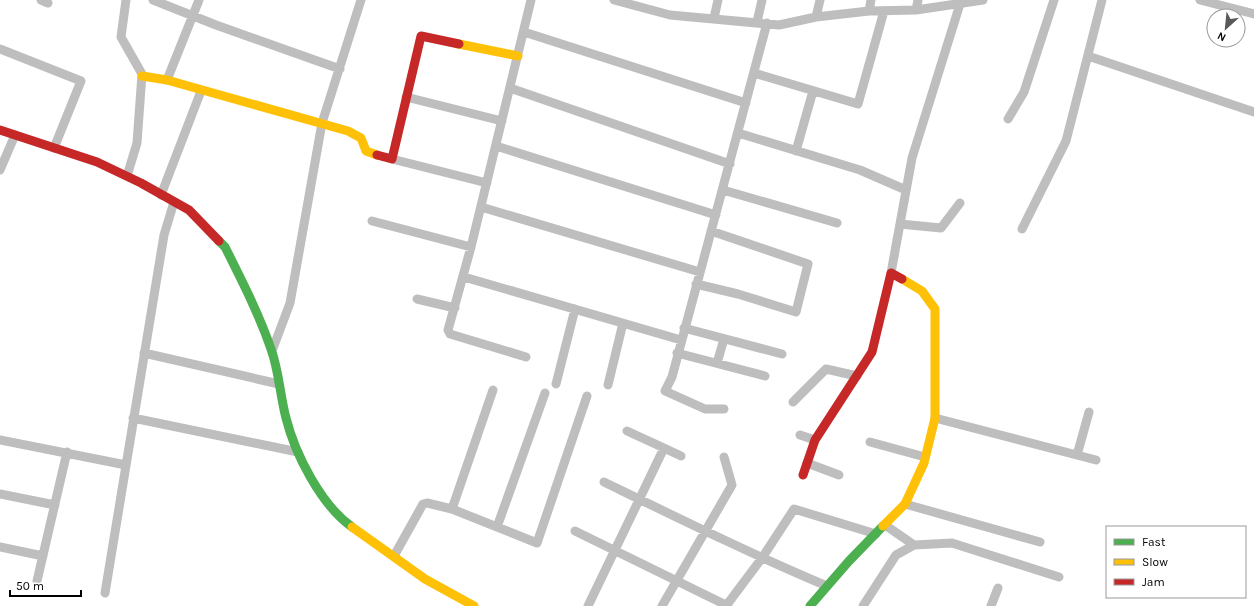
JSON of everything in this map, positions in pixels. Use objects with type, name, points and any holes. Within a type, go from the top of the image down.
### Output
[{"type":"street","points":[[126,0],[121,37],[142,76],[137,143],[127,176]]},
{"type":"street","points":[[153,0],[216,26],[340,69]]},
{"type":"street","points":[[167,80],[192,15],[200,0]]},
{"type":"street","points":[[272,351],[290,303],[322,123],[361,0]]},
{"type":"street","points":[[526,357],[450,334],[448,330],[464,277],[531,0]]},
{"type":"street","points":[[614,0],[670,15],[779,25],[816,17],[869,11],[916,10],[983,0]]},
{"type":"street","points":[[714,18],[718,0]]},
{"type":"street","points":[[724,409],[705,409],[665,391],[672,376],[754,73],[762,23],[762,0]]},
{"type":"street","points":[[816,17],[820,0]]},
{"type":"street","points":[[869,11],[871,0]]},
{"type":"street","points":[[916,10],[918,0]]},
{"type":"street","points":[[1008,119],[1024,92],[1054,0]]},
{"type":"street","points":[[1022,229],[1066,141],[1102,0]]},
{"type":"street","points":[[1200,0],[1254,14]]},
{"type":"street","points":[[803,475],[815,440],[872,352],[891,272],[912,158],[960,4]]},
{"type":"street","points":[[754,73],[858,104],[884,11]]},
{"type":"street","points":[[524,32],[746,103]]},
{"type":"street","points":[[392,159],[420,36],[518,56]]},
{"type":"street","points":[[0,50],[81,81],[54,148]]},
{"type":"street","points":[[1088,56],[1254,112]]},
{"type":"street","points":[[142,76],[167,80],[201,91],[348,131],[361,138],[366,151],[487,183]]},
{"type":"street","points":[[510,88],[730,164]]},
{"type":"street","points":[[161,195],[201,91]]},
{"type":"street","points":[[796,151],[813,91]]},
{"type":"street","points":[[406,97],[502,121]]},
{"type":"street","points":[[0,130],[97,162],[127,176],[189,210],[225,247],[254,305],[272,351],[286,419],[306,472],[342,520],[425,579],[474,606]]},
{"type":"street","points":[[738,133],[860,170],[906,190]]},
{"type":"street","points":[[0,170],[15,135]]},
{"type":"street","points":[[496,146],[716,215]]},
{"type":"street","points":[[723,190],[838,223]]},
{"type":"street","points":[[105,592],[164,235],[174,202]]},
{"type":"street","points":[[900,224],[941,228],[960,204]]},
{"type":"street","points":[[481,207],[700,272]]},
{"type":"street","points":[[372,221],[471,247]]},
{"type":"street","points":[[696,284],[738,294],[796,312],[808,264],[711,231]]},
{"type":"street","points":[[810,606],[826,586],[905,504],[925,457],[934,418],[935,308],[926,292],[891,272]]},
{"type":"street","points":[[464,277],[681,340]]},
{"type":"street","points":[[417,299],[455,308]]},
{"type":"street","points":[[556,384],[575,309]]},
{"type":"street","points":[[608,385],[623,323]]},
{"type":"street","points":[[684,328],[782,354]]},
{"type":"street","points":[[717,363],[724,339]]},
{"type":"street","points":[[144,353],[279,384]]},
{"type":"street","points":[[677,353],[765,376]]},
{"type":"street","points":[[793,402],[826,370],[857,376]]},
{"type":"street","points":[[452,509],[493,390]]},
{"type":"street","points":[[497,527],[545,393]]},
{"type":"street","points":[[394,556],[423,504],[427,502],[452,509],[537,543],[586,396]]},
{"type":"street","points":[[1077,455],[1089,412]]},
{"type":"street","points":[[133,418],[298,452]]},
{"type":"street","points":[[934,418],[1096,460]]},
{"type":"street","points":[[627,431],[681,456]]},
{"type":"street","points":[[800,434],[815,440]]},
{"type":"street","points":[[0,440],[67,452],[126,465]]},
{"type":"street","points":[[870,442],[925,457]]},
{"type":"street","points":[[588,606],[638,499],[664,448]]},
{"type":"street","points":[[37,581],[67,452]]},
{"type":"street","points":[[662,606],[732,485],[724,457]]},
{"type":"street","points":[[807,463],[839,475]]},
{"type":"street","points":[[604,482],[762,558],[826,586]]},
{"type":"street","points":[[0,494],[54,505]]},
{"type":"street","points":[[905,504],[1040,542]]},
{"type":"street","points":[[575,531],[614,552],[727,606],[762,558],[794,509],[876,534]]},
{"type":"street","points":[[886,525],[914,545]]},
{"type":"street","points":[[863,606],[896,555],[914,545],[952,543],[1059,577]]},
{"type":"street","points":[[0,547],[43,556]]},
{"type":"street","points":[[991,606],[998,588]]},
{"type":"traffic: fast","points":[[219,241],[225,247],[238,272],[256,310],[274,357],[286,418],[290,432],[303,463],[311,478],[330,506],[352,527]]},
{"type":"traffic: fast","points":[[810,606],[849,561],[883,526]]},
{"type":"traffic: slow","points":[[459,44],[518,56]]},
{"type":"traffic: slow","points":[[142,76],[167,80],[348,131],[361,138],[366,151],[377,155]]},
{"type":"traffic: slow","points":[[883,526],[905,504],[924,463],[935,418],[935,309],[922,291],[902,279]]},
{"type":"traffic: slow","points":[[352,527],[425,579],[474,606]]},
{"type":"traffic: jam","points":[[377,155],[392,159],[421,36],[459,44]]},
{"type":"traffic: jam","points":[[0,130],[97,162],[141,183],[189,210],[219,241]]},
{"type":"traffic: jam","points":[[803,475],[815,440],[872,352],[891,273],[902,279]]}]
